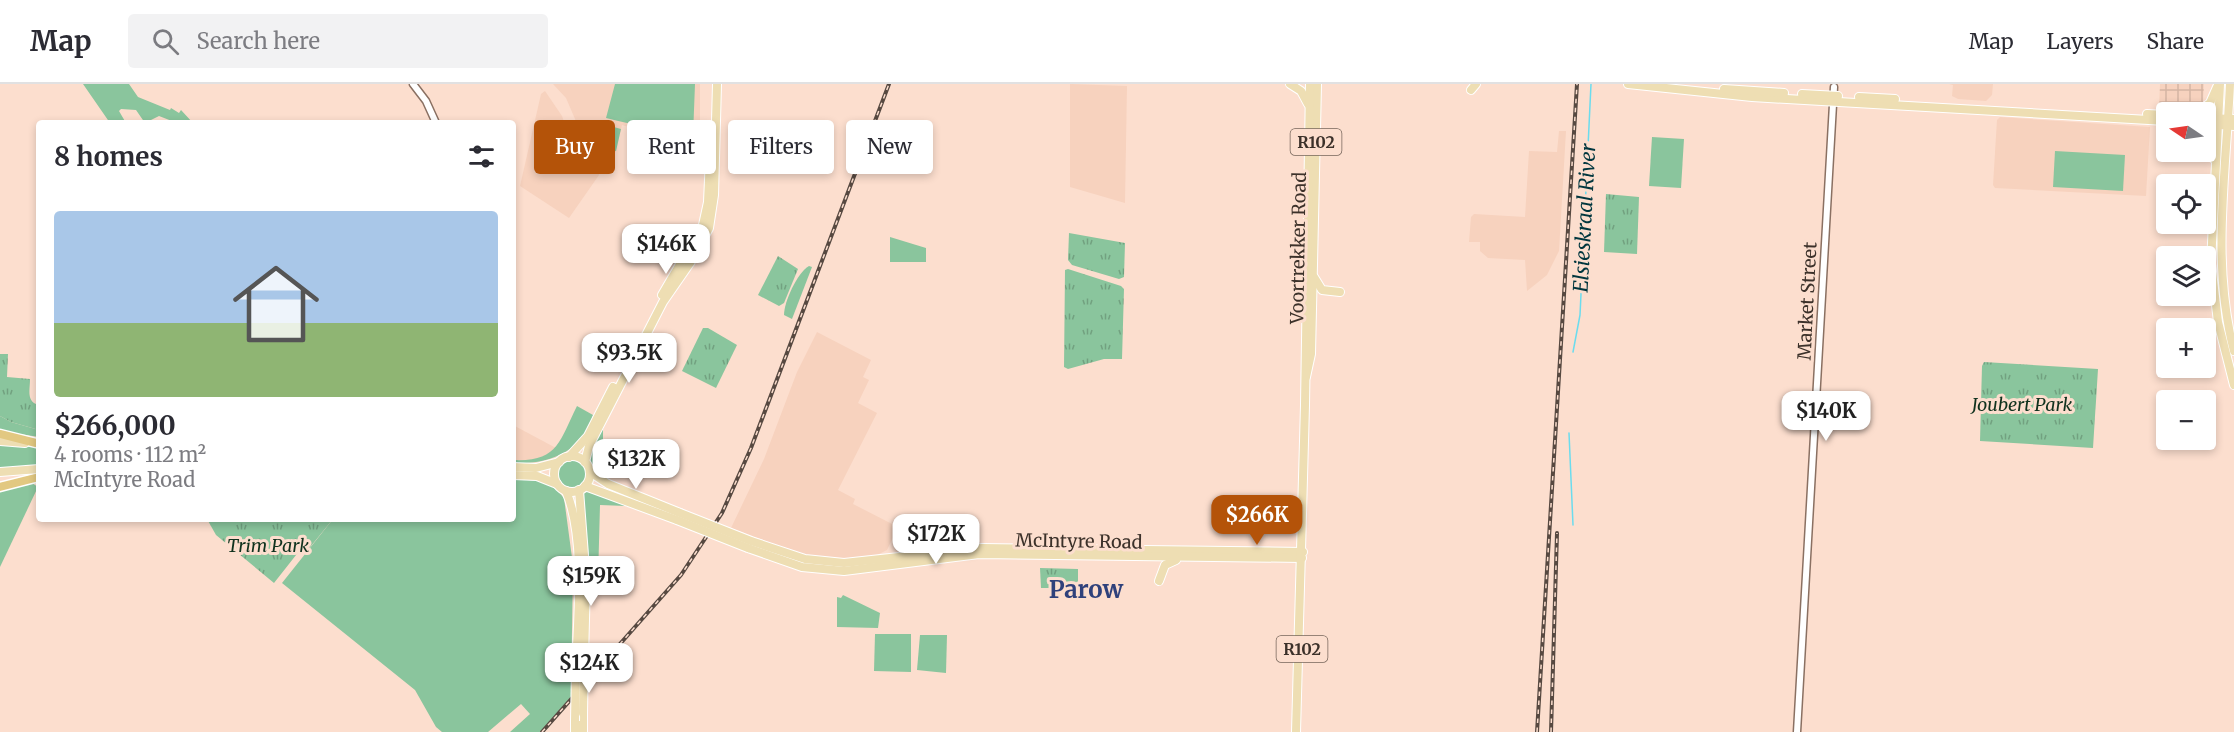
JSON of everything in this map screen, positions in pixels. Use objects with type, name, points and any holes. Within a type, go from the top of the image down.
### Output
[{"type":"highway","points":[[0,434],[36,443]]},
{"type":"highway","points":[[0,487],[36,478]]},
{"type":"main road","points":[[516,467],[536,468],[559,462],[569,457],[588,436],[659,300],[703,225],[708,202],[712,84]]},
{"type":"main road","points":[[583,732],[586,581],[582,488],[590,472],[585,462],[589,446],[660,306],[702,243],[709,228],[714,195],[717,84]]},
{"type":"main road","points":[[1290,84],[1302,92],[1309,106]]},
{"type":"main road","name":"Voortrekker Road","points":[[1299,732],[1310,84]]},
{"type":"main road","name":"Voortrekker Road","points":[[1306,376],[1311,354],[1317,84]]},
{"type":"main road","points":[[1628,84],[1752,97],[1834,95],[2156,120]]},
{"type":"main road","points":[[1669,84],[2156,114]]},
{"type":"main road","points":[[2210,102],[2219,84]]},
{"type":"main road","points":[[2219,84],[2213,279],[2218,322],[2234,385]]},
{"type":"main road","points":[[2230,84],[2231,122],[2221,264],[2227,319],[2234,351]]},
{"type":"main road","points":[[2218,122],[2231,122]]},
{"type":"main road","points":[[2214,162],[2216,170]]},
{"type":"main road","points":[[1313,276],[1322,290],[1340,292]]},
{"type":"main road","points":[[0,441],[36,443]]},
{"type":"main road","points":[[569,457],[585,462]]},
{"type":"main road","points":[[557,484],[554,473],[559,462]]},
{"type":"main road","points":[[0,472],[36,469]]},
{"type":"main road","name":"McIntyre Road","points":[[590,472],[608,484],[679,516],[802,567],[844,571],[979,555],[1184,558],[1302,554]]},
{"type":"main road","points":[[516,475],[537,476],[557,484],[566,491],[574,513],[578,572],[575,732]]},
{"type":"main road","points":[[566,491],[582,488]]},
{"type":"main road","name":"McIntyre Road","points":[[582,488],[679,516]]},
{"type":"main road","name":"McIntyre Road","points":[[750,544],[805,559],[844,563],[982,548],[1302,554]]},
{"type":"main road","points":[[1159,582],[1166,563],[1184,558]]},
{"type":"street","points":[[413,84],[428,104],[435,120]]},
{"type":"street","name":"Market Street","points":[[1797,732],[1834,95]]},
{"type":"shaded area","points":[[553,84],[700,84],[700,120],[627,120],[627,126],[622,125],[615,153],[615,120],[575,120],[566,98]]},
{"type":"shaded area","points":[[1070,84],[1127,86],[1125,203],[1070,187]]},
{"type":"shaded area","points":[[1949,84],[1993,84],[1992,95],[1986,101],[1958,99],[1952,96],[1953,85]]},
{"type":"shaded area","points":[[2160,84],[2204,84],[2203,102],[2159,102]]},
{"type":"shaded area","points":[[545,91],[563,120],[535,120],[541,94]]},
{"type":"shaded area","points":[[2000,117],[2150,127],[2146,196],[1995,188],[1993,185],[1997,120]]},
{"type":"shaded area","points":[[534,125],[534,174],[599,175],[569,218],[520,186]]},
{"type":"shaded area","points":[[1559,131],[1566,131],[1559,251],[1547,275],[1527,291],[1525,260],[1488,258],[1480,251],[1480,242],[1469,242],[1471,217],[1474,214],[1525,217],[1529,151],[1557,152]]},
{"type":"shaded area","points":[[817,332],[871,360],[863,377],[869,380],[858,403],[877,413],[838,490],[855,499],[853,504],[898,527],[887,550],[871,558],[835,559],[804,555],[731,528],[764,459],[797,372]]},
{"type":"shaded area","points":[[516,427],[556,448],[536,461],[516,460]]},
{"type":"green space","points":[[83,84],[129,84],[138,97],[179,113],[181,110],[190,120],[169,120],[159,116],[151,120],[143,120],[136,110],[121,109],[119,111],[124,120],[108,120]]},
{"type":"green space","points":[[615,84],[695,84],[694,120],[627,120],[627,123],[606,118]]},
{"type":"green space","points":[[615,127],[621,129],[615,151]]},
{"type":"green space","points":[[1652,137],[1684,139],[1681,188],[1649,186]]},
{"type":"green space","points":[[2055,151],[2125,155],[2123,191],[2053,187]]},
{"type":"green space","points":[[1606,194],[1639,197],[1637,254],[1604,252]]},
{"type":"green space","points":[[1069,233],[1125,243],[1124,277],[1119,279],[1072,265],[1068,260]]},
{"type":"green space","points":[[890,237],[926,248],[926,262],[890,262]]},
{"type":"green space","points":[[778,256],[798,269],[784,303],[779,306],[758,295]]},
{"type":"green space","points":[[809,266],[812,267],[792,319],[784,315],[786,303],[796,281]]},
{"type":"green space","points":[[1065,270],[1121,286],[1124,289],[1122,359],[1104,359],[1068,369],[1064,367]]},
{"type":"green space","points":[[703,328],[708,328],[737,345],[716,388],[682,371]]},
{"type":"green space","points":[[0,354],[8,354],[7,377],[30,379],[30,398],[36,404],[36,429],[11,422],[0,416]]},
{"type":"green space","name":"Joubert Park","points":[[1984,362],[2098,369],[2093,448],[1980,441]]},
{"type":"green space","points":[[577,406],[593,415],[581,438],[562,454],[539,462],[516,463],[516,460],[528,460],[548,453],[561,439]]},
{"type":"green space","points":[[0,416],[11,422],[36,429],[36,437],[0,431]]},
{"type":"green space","points":[[605,422],[603,476],[591,467],[589,455]]},
{"type":"green space","points":[[0,445],[36,447],[36,466],[0,469]]},
{"type":"green space","points":[[572,460],[582,464],[586,474],[582,484],[572,488],[562,484],[558,474],[562,464]]},
{"type":"green space","points":[[516,479],[541,481],[553,486],[564,498],[573,565],[571,697],[540,732],[510,732],[530,714],[521,704],[488,732],[442,732],[436,727],[415,690],[282,583],[331,522],[516,522]]},
{"type":"green space","points":[[32,483],[36,486],[36,491],[0,567],[0,492]]},
{"type":"green space","points":[[597,492],[667,520],[626,506],[600,505],[598,579],[589,577],[581,501],[583,494]]},
{"type":"green space","name":"Trim Park","points":[[209,522],[331,522],[307,551],[300,550],[274,583],[216,535]]},
{"type":"green space","points":[[1040,568],[1078,569],[1078,588],[1041,588]]},
{"type":"green space","points":[[843,595],[880,613],[878,628],[837,627],[837,597],[841,598]]},
{"type":"green space","points":[[875,634],[911,634],[911,672],[874,671]]},
{"type":"green space","points":[[920,635],[947,635],[946,673],[917,670]]},
{"type":"waterway","name":"Elsieskraal River","points":[[1573,352],[1580,315],[1591,84]]},
{"type":"waterway","name":"Elsieskraal River","points":[[1569,433],[1573,525]]},
{"type":"railway","points":[[542,732],[681,575],[722,513],[751,448],[889,84]]},
{"type":"railway","points":[[1537,732],[1577,84]]},
{"type":"railway","points":[[1551,732],[1557,533]]},
{"type":"district","name":"Parow","points":[[1086,589]]}]
